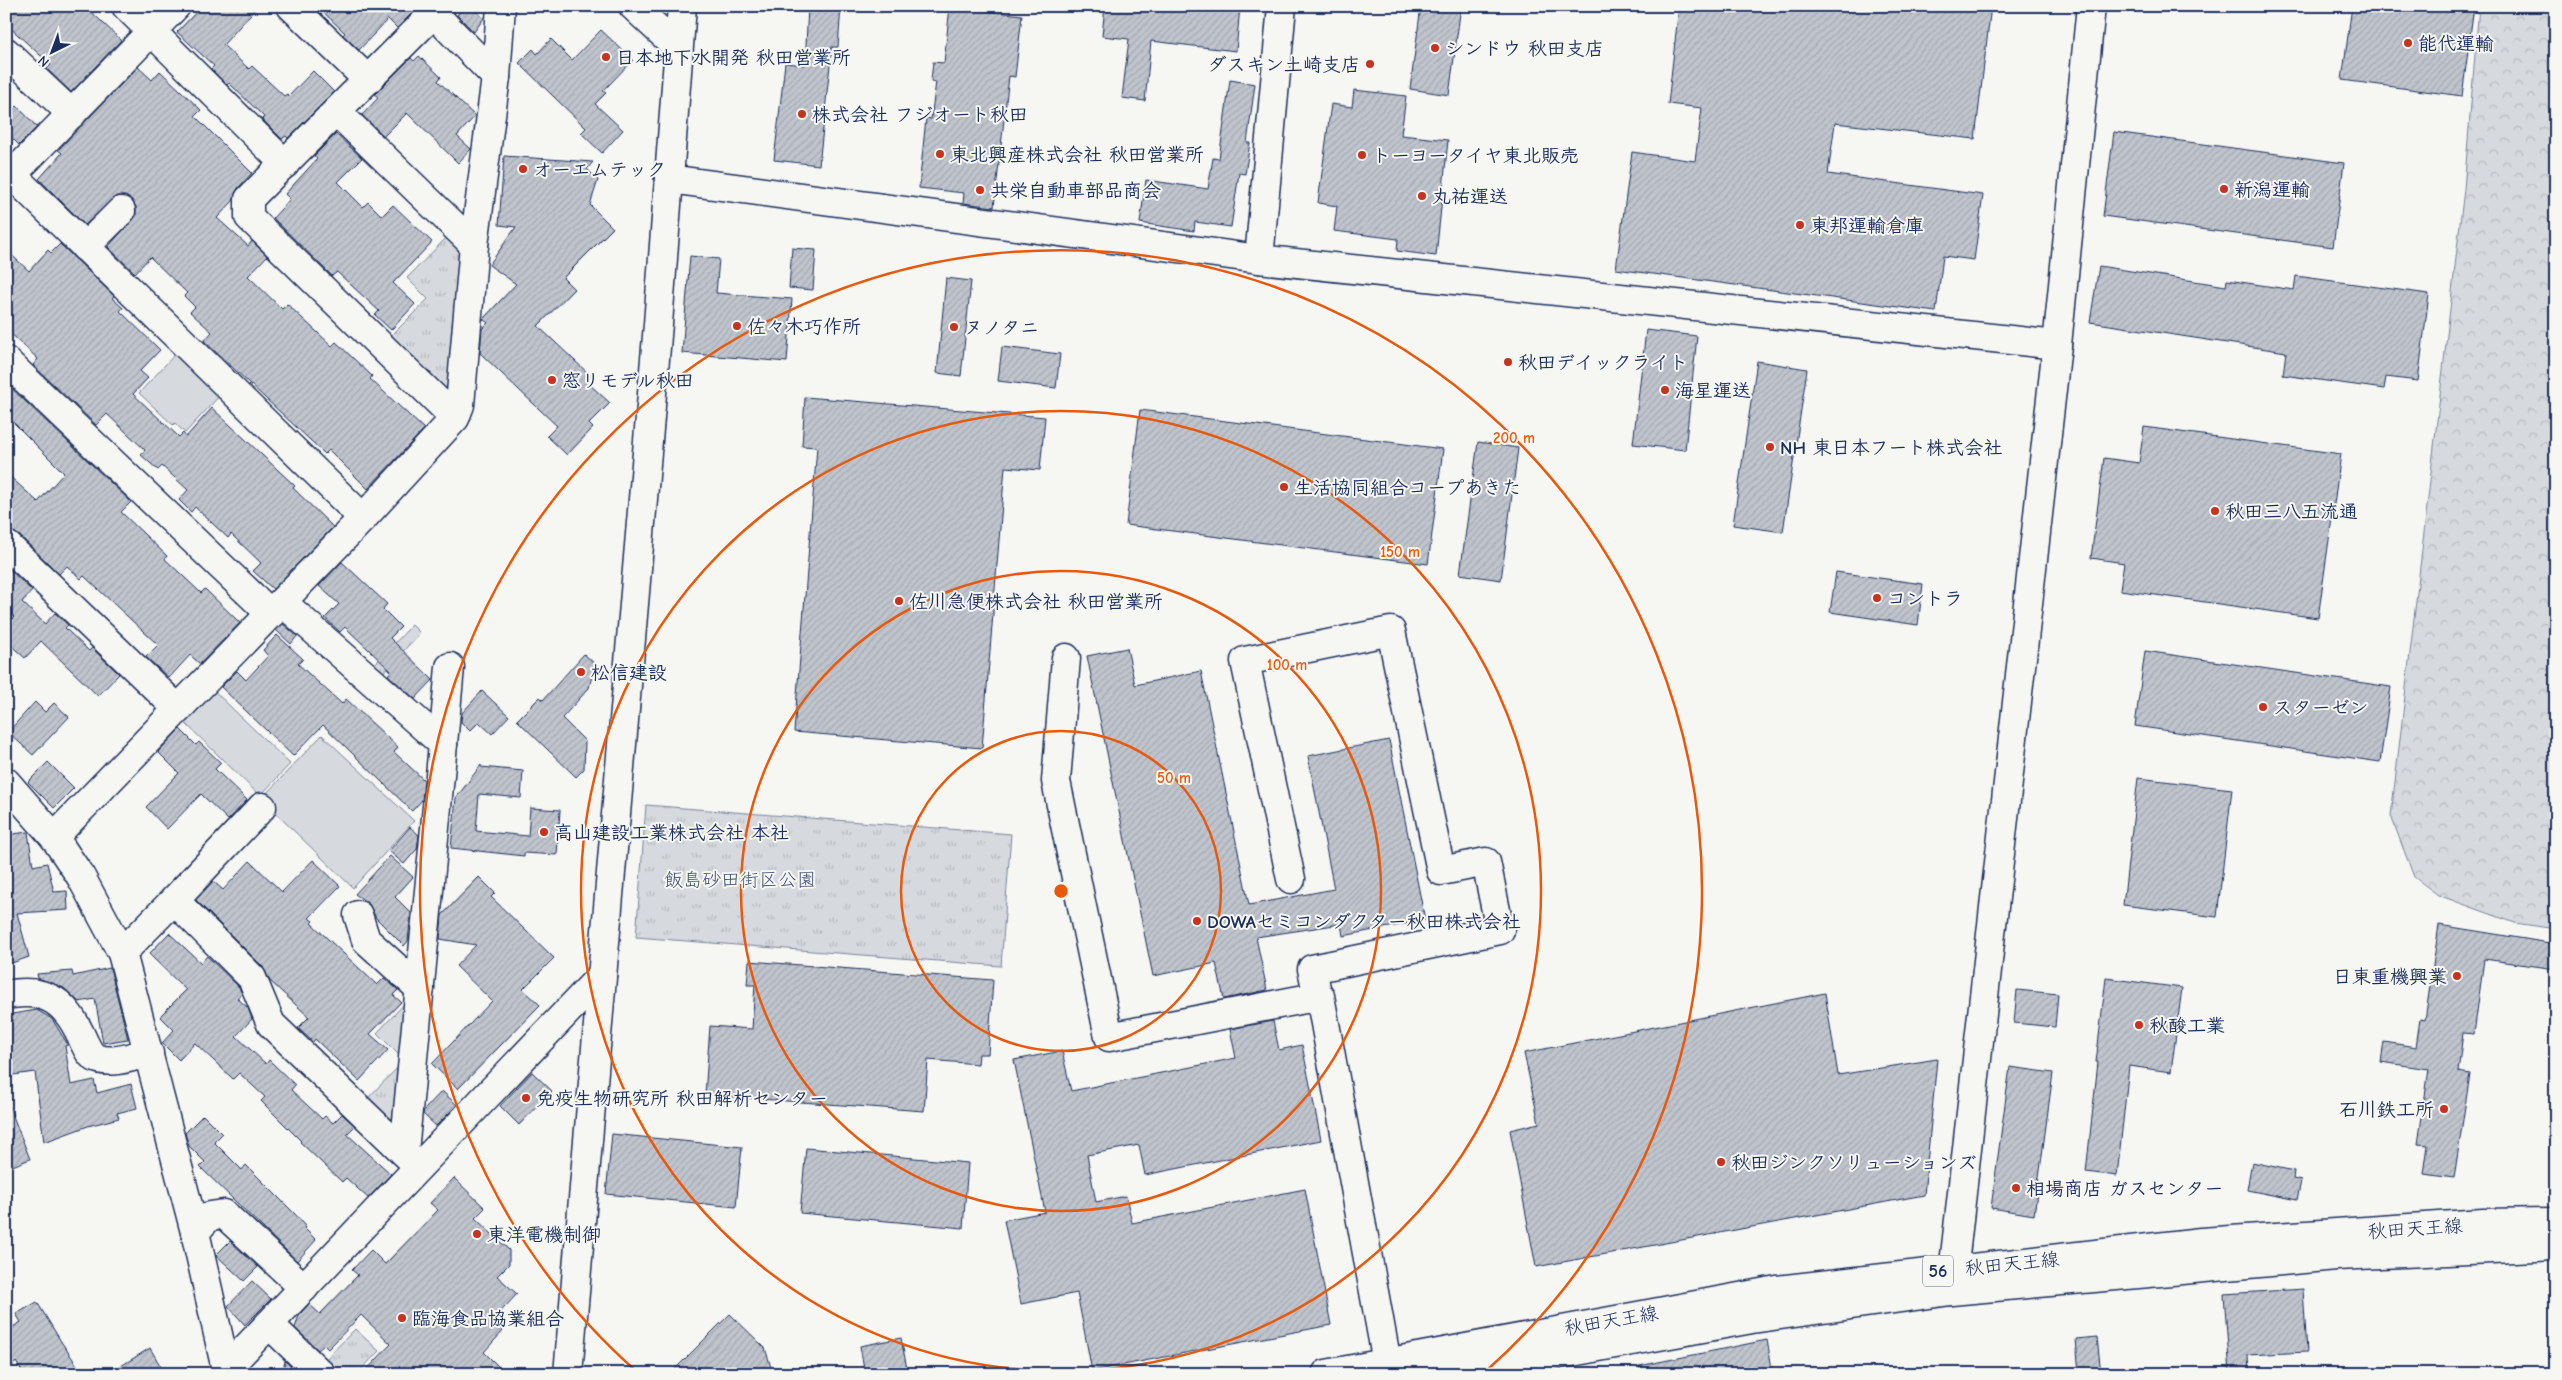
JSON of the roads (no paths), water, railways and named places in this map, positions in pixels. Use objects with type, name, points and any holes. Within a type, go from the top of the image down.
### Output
[{"type":"street","points":[[126,6],[285,164]]},
{"type":"street","points":[[176,6],[9,178],[85,247],[363,518]]},
{"type":"street","points":[[291,6],[368,80]]},
{"type":"street","points":[[54,837],[363,518],[455,418],[460,405],[474,245],[496,76],[501,6]]},
{"type":"street","points":[[633,6],[678,48]]},
{"type":"street","points":[[568,1374],[682,6]]},
{"type":"street","points":[[1259,259],[1282,6]]},
{"type":"street","points":[[1952,1280],[2057,345],[2091,6]]},
{"type":"street","points":[[455,418],[249,217],[249,199],[438,10],[496,76]]},
{"type":"street","points":[[6,52],[72,114]]},
{"type":"street","points":[[337,112],[474,245]]},
{"type":"street","points":[[669,179],[1259,259],[2057,345]]},
{"type":"street","points":[[85,247],[121,211]]},
{"type":"street","points":[[6,361],[276,608],[443,744]]},
{"type":"street","points":[[8,546],[178,709]]},
{"type":"street","points":[[1291,879],[1245,661],[1390,631],[1441,871],[1486,862],[1500,930],[1312,969],[1388,1368]]},
{"type":"street","points":[[1066,658],[1056,781],[1109,1037],[1318,997]]},
{"type":"street","points":[[412,1160],[420,989],[450,667]]},
{"type":"street","points":[[6,782],[54,837],[81,877],[122,952],[195,1232],[226,1371]]},
{"type":"street","points":[[122,952],[262,807]]},
{"type":"street","points":[[174,900],[252,978],[271,1024],[412,1160]]},
{"type":"street","points":[[358,915],[366,940],[420,989]]},
{"type":"street","points":[[226,1371],[304,1288],[412,1160],[602,976]]},
{"type":"street","points":[[6,996],[25,992],[42,995],[62,1004],[74,1020],[86,1047],[94,1058],[107,1061],[149,1053]]},
{"type":"street","points":[[195,1232],[210,1216],[224,1214],[304,1288]]},
{"type":"street","name":"秋田天王線","points":[[1451,1374],[1952,1280],[2201,1242],[2483,1223],[2556,1222]]},
{"type":"street","name":"秋田天王線","points":[[1326,1374],[1388,1368],[1777,1290],[2336,1256],[2556,1246]]},
{"type":"street","points":[[269,1324],[320,1374]]},
{"type":"place","name":"能代運輸","points":[[2408,43]]},
{"type":"place","name":"シンドウ 秋田支店","points":[[1435,48]]},
{"type":"place","name":"日本地下水開発 秋田営業所","points":[[606,57]]},
{"type":"place","name":"ダスキン土崎支店","points":[[1370,64]]},
{"type":"place","name":"株式会社 フジオート秋田","points":[[802,114]]},
{"type":"place","name":"東北興産株式会社 秋田営業所","points":[[940,154]]},
{"type":"place","name":"トーヨータイヤ東北販売","points":[[1362,155]]},
{"type":"place","name":"オーエムテック","points":[[523,169]]},
{"type":"place","name":"新潟運輸","points":[[2224,189]]},
{"type":"place","name":"共栄自動車部品商会","points":[[980,190]]},
{"type":"place","name":"丸祐運送","points":[[1422,196]]},
{"type":"place","name":"東邦運輸倉庫","points":[[1800,225]]},
{"type":"place","name":"佐々木巧作所","points":[[737,326]]},
{"type":"place","name":"ヌノタニ","points":[[954,327]]},
{"type":"place","name":"秋田デイックライト","points":[[1508,362]]},
{"type":"place","name":"窓リモデル秋田","points":[[552,380]]},
{"type":"place","name":"海星運送","points":[[1665,390]]},
{"type":"place","name":"NH 東日本フート株式会社","points":[[1770,447]]},
{"type":"place","name":"生活協同組合コープあきた","points":[[1284,487]]},
{"type":"place","name":"秋田三八五流通","points":[[2215,511]]},
{"type":"place","name":"コントラ","points":[[1877,598]]},
{"type":"place","name":"佐川急便株式会社 秋田営業所","points":[[899,601]]},
{"type":"place","name":"松信建設","points":[[581,672]]},
{"type":"place","name":"スターゼン","points":[[2263,707]]},
{"type":"place","name":"高山建設工業株式会社 本社","points":[[544,832]]},
{"type":"place","name":"DOWAセミコンダクター秋田株式会社","points":[[1197,921]]},
{"type":"place","name":"日東重機興業","points":[[2457,976]]},
{"type":"place","name":"秋酸工業","points":[[2139,1025]]},
{"type":"place","name":"免疫生物研究所 秋田解析センター","points":[[526,1098]]},
{"type":"place","name":"石川鉄工所","points":[[2444,1109]]},
{"type":"place","name":"秋田ジンクソリューションズ","points":[[1721,1162]]},
{"type":"place","name":"相場商店 ガスセンター","points":[[2016,1188]]},
{"type":"place","name":"東洋電機制御","points":[[477,1234]]},
{"type":"place","name":"臨海食品協業組合","points":[[402,1318]]},
{"type":"park label","name":"飯島砂田街区公園","points":[[740,879]]}]
